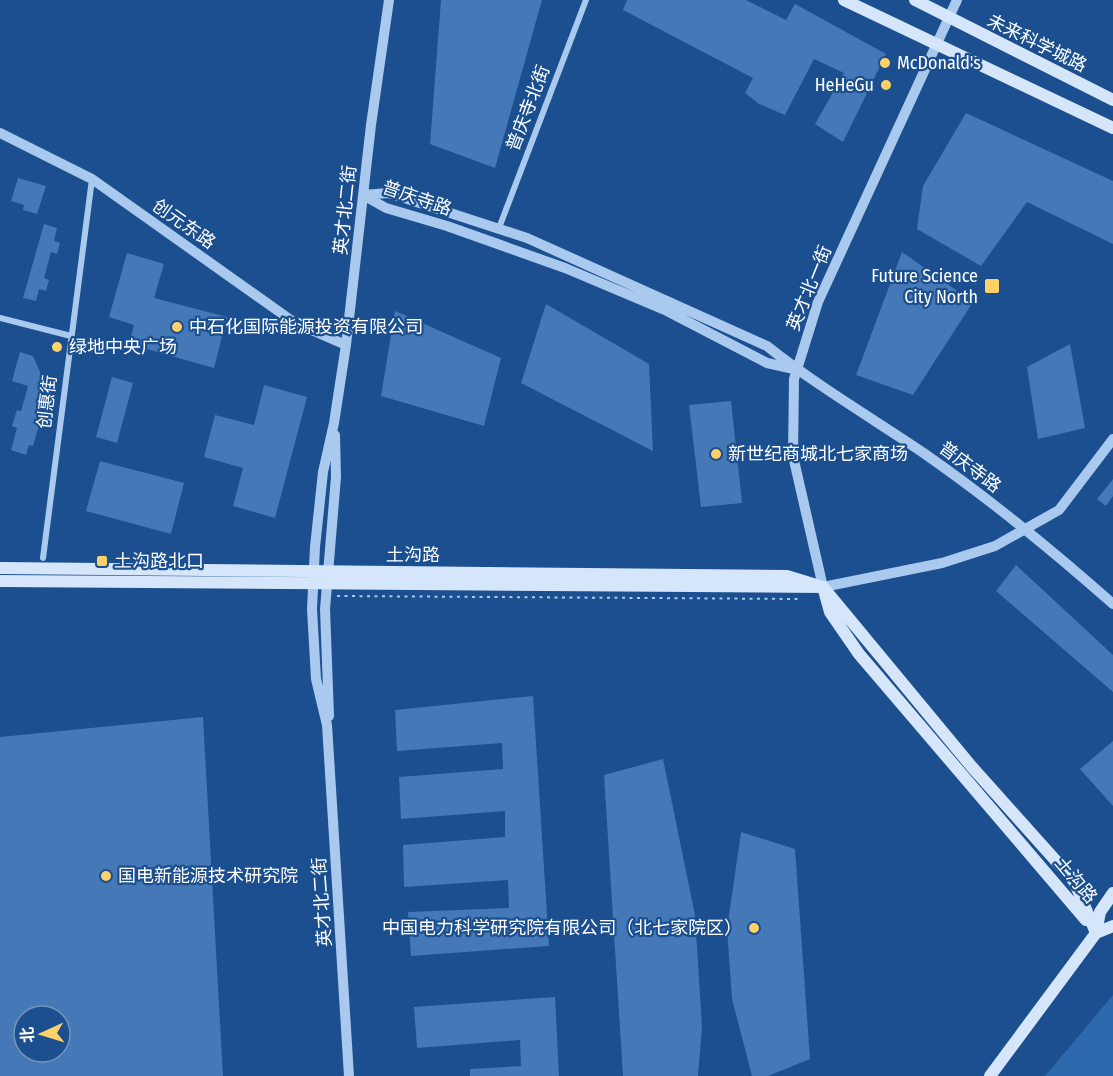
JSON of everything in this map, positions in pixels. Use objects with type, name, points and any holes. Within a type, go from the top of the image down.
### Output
[{"type":"main road","points":[[844,0],[1113,128]]},
{"type":"main road","name":"未来科学城路","points":[[915,0],[1113,100]]},
{"type":"main road","name":"土沟路","points":[[0,568],[313,578],[327,584],[787,576],[823,587],[972,767],[1074,881],[1096,933]]},
{"type":"main road","name":"土沟路","points":[[0,581],[313,578]]},
{"type":"main road","points":[[990,1076],[1096,933],[1100,912],[1113,893]]},
{"type":"main road","points":[[1096,933],[1113,926]]},
{"type":"main road","points":[[1096,933],[1113,936]]},
{"type":"street","name":"英才北二街","points":[[349,1076],[327,725],[315,679],[313,578],[323,472],[334,423],[346,345],[389,0]]},
{"type":"street","name":"普庆寺北街","points":[[499,228],[586,0]]},
{"type":"street","name":"英才北一街","points":[[950,0],[950,19]]},
{"type":"street","name":"英才北一街","points":[[823,587],[793,456],[794,380],[818,302],[957,0]]},
{"type":"street","name":"创元东路","points":[[0,133],[92,179],[295,323],[346,345]]},
{"type":"street","name":"创惠街","points":[[43,558],[92,179]]},
{"type":"street","name":"普庆寺路","points":[[363,195],[389,193],[499,228],[615,275],[767,346],[797,370],[928,456],[1024,529],[1113,604]]},
{"type":"street","name":"普庆寺路","points":[[363,195],[386,208],[487,239],[565,268],[667,311],[767,363],[797,370]]},
{"type":"street","points":[[0,318],[71,336]]},
{"type":"street","name":"英才北二街","points":[[327,725],[329,713],[327,584],[336,477],[334,423]]},
{"type":"street","points":[[823,587],[942,563],[995,546],[1059,510],[1113,439]]},
{"type":"path","points":[[327,584],[796,600],[805,596]]},
{"type":"shaded area","points":[[1113,995],[1113,1076],[1045,1076]]},
{"type":"building","points":[[441,0],[542,0],[495,168],[430,144]]},
{"type":"building","points":[[627,0],[746,0],[786,20],[795,4],[886,54],[843,142],[815,124],[844,73],[814,59],[785,115],[759,104],[745,93],[753,78],[623,10]]},
{"type":"building","points":[[966,113],[1113,181],[1113,244],[1027,202],[981,266],[917,229],[923,186]]},
{"type":"building","points":[[18,178],[46,186],[37,214],[23,210],[24,205],[11,201]]},
{"type":"building","points":[[44,224],[57,228],[54,241],[60,243],[57,254],[51,252],[44,278],[49,280],[46,291],[39,289],[36,301],[23,298]]},
{"type":"building","points":[[902,252],[973,302],[913,395],[856,375]]},
{"type":"building","points":[[127,253],[164,264],[154,298],[227,317],[214,368],[129,344],[134,325],[109,317]]},
{"type":"building","points":[[546,304],[649,364],[653,451],[521,383]]},
{"type":"building","points":[[395,311],[501,358],[484,426],[381,396]]},
{"type":"building","points":[[1070,344],[1085,428],[1038,439],[1027,367]]},
{"type":"building","points":[[20,352],[33,356],[43,379],[39,391],[43,392],[40,402],[45,404],[33,446],[29,445],[26,455],[11,450],[17,428],[12,426],[17,410],[21,411],[28,386],[12,381]]},
{"type":"building","points":[[112,377],[133,383],[117,443],[96,437]]},
{"type":"building","points":[[264,385],[307,397],[275,518],[233,506],[243,468],[204,457],[215,415],[254,425]]},
{"type":"building","name":"新世纪商城北七家商场","points":[[731,401],[742,503],[701,507],[689,405]]},
{"type":"building","points":[[100,461],[184,483],[171,534],[86,511]]},
{"type":"building","points":[[1113,479],[1113,496],[1106,506],[1097,499]]},
{"type":"building","points":[[1016,565],[1113,655],[1113,692],[996,591]]},
{"type":"building","points":[[533,696],[549,946],[411,956],[408,912],[509,908],[508,880],[404,887],[403,845],[505,837],[505,811],[401,819],[399,777],[503,769],[502,743],[397,751],[395,710]]},
{"type":"building","name":"国电新能源技术研究院","points":[[203,717],[223,1076],[0,1076],[0,737]]},
{"type":"building","points":[[1113,741],[1113,806],[1080,769]]},
{"type":"building","points":[[663,759],[695,915],[702,1027],[698,1076],[623,1076],[604,775]]},
{"type":"building","points":[[741,832],[795,849],[810,1059],[768,1076],[752,1076],[732,999],[727,929]]},
{"type":"building","points":[[555,997],[559,1076],[470,1076],[470,1069],[521,1066],[520,1040],[417,1048],[414,1007]]},
{"type":"place","name":"McDonald's","points":[[885,63]]},
{"type":"place","name":"HeHeGu","points":[[886,85]]},
{"type":"place","name":"Future Science City North","points":[[992,286]]},
{"type":"place","name":"中石化国际能源投资有限公司","points":[[177,327]]},
{"type":"place","name":"绿地中央广场","points":[[57,347]]},
{"type":"place","name":"新世纪商城北七家商场","points":[[716,454]]},
{"type":"place","name":"土沟路北口","points":[[102,561]]},
{"type":"place","name":"国电新能源技术研究院","points":[[106,876]]},
{"type":"place","name":"中国电力科学研究院有限公司（北七家院区）","points":[[754,928]]}]
